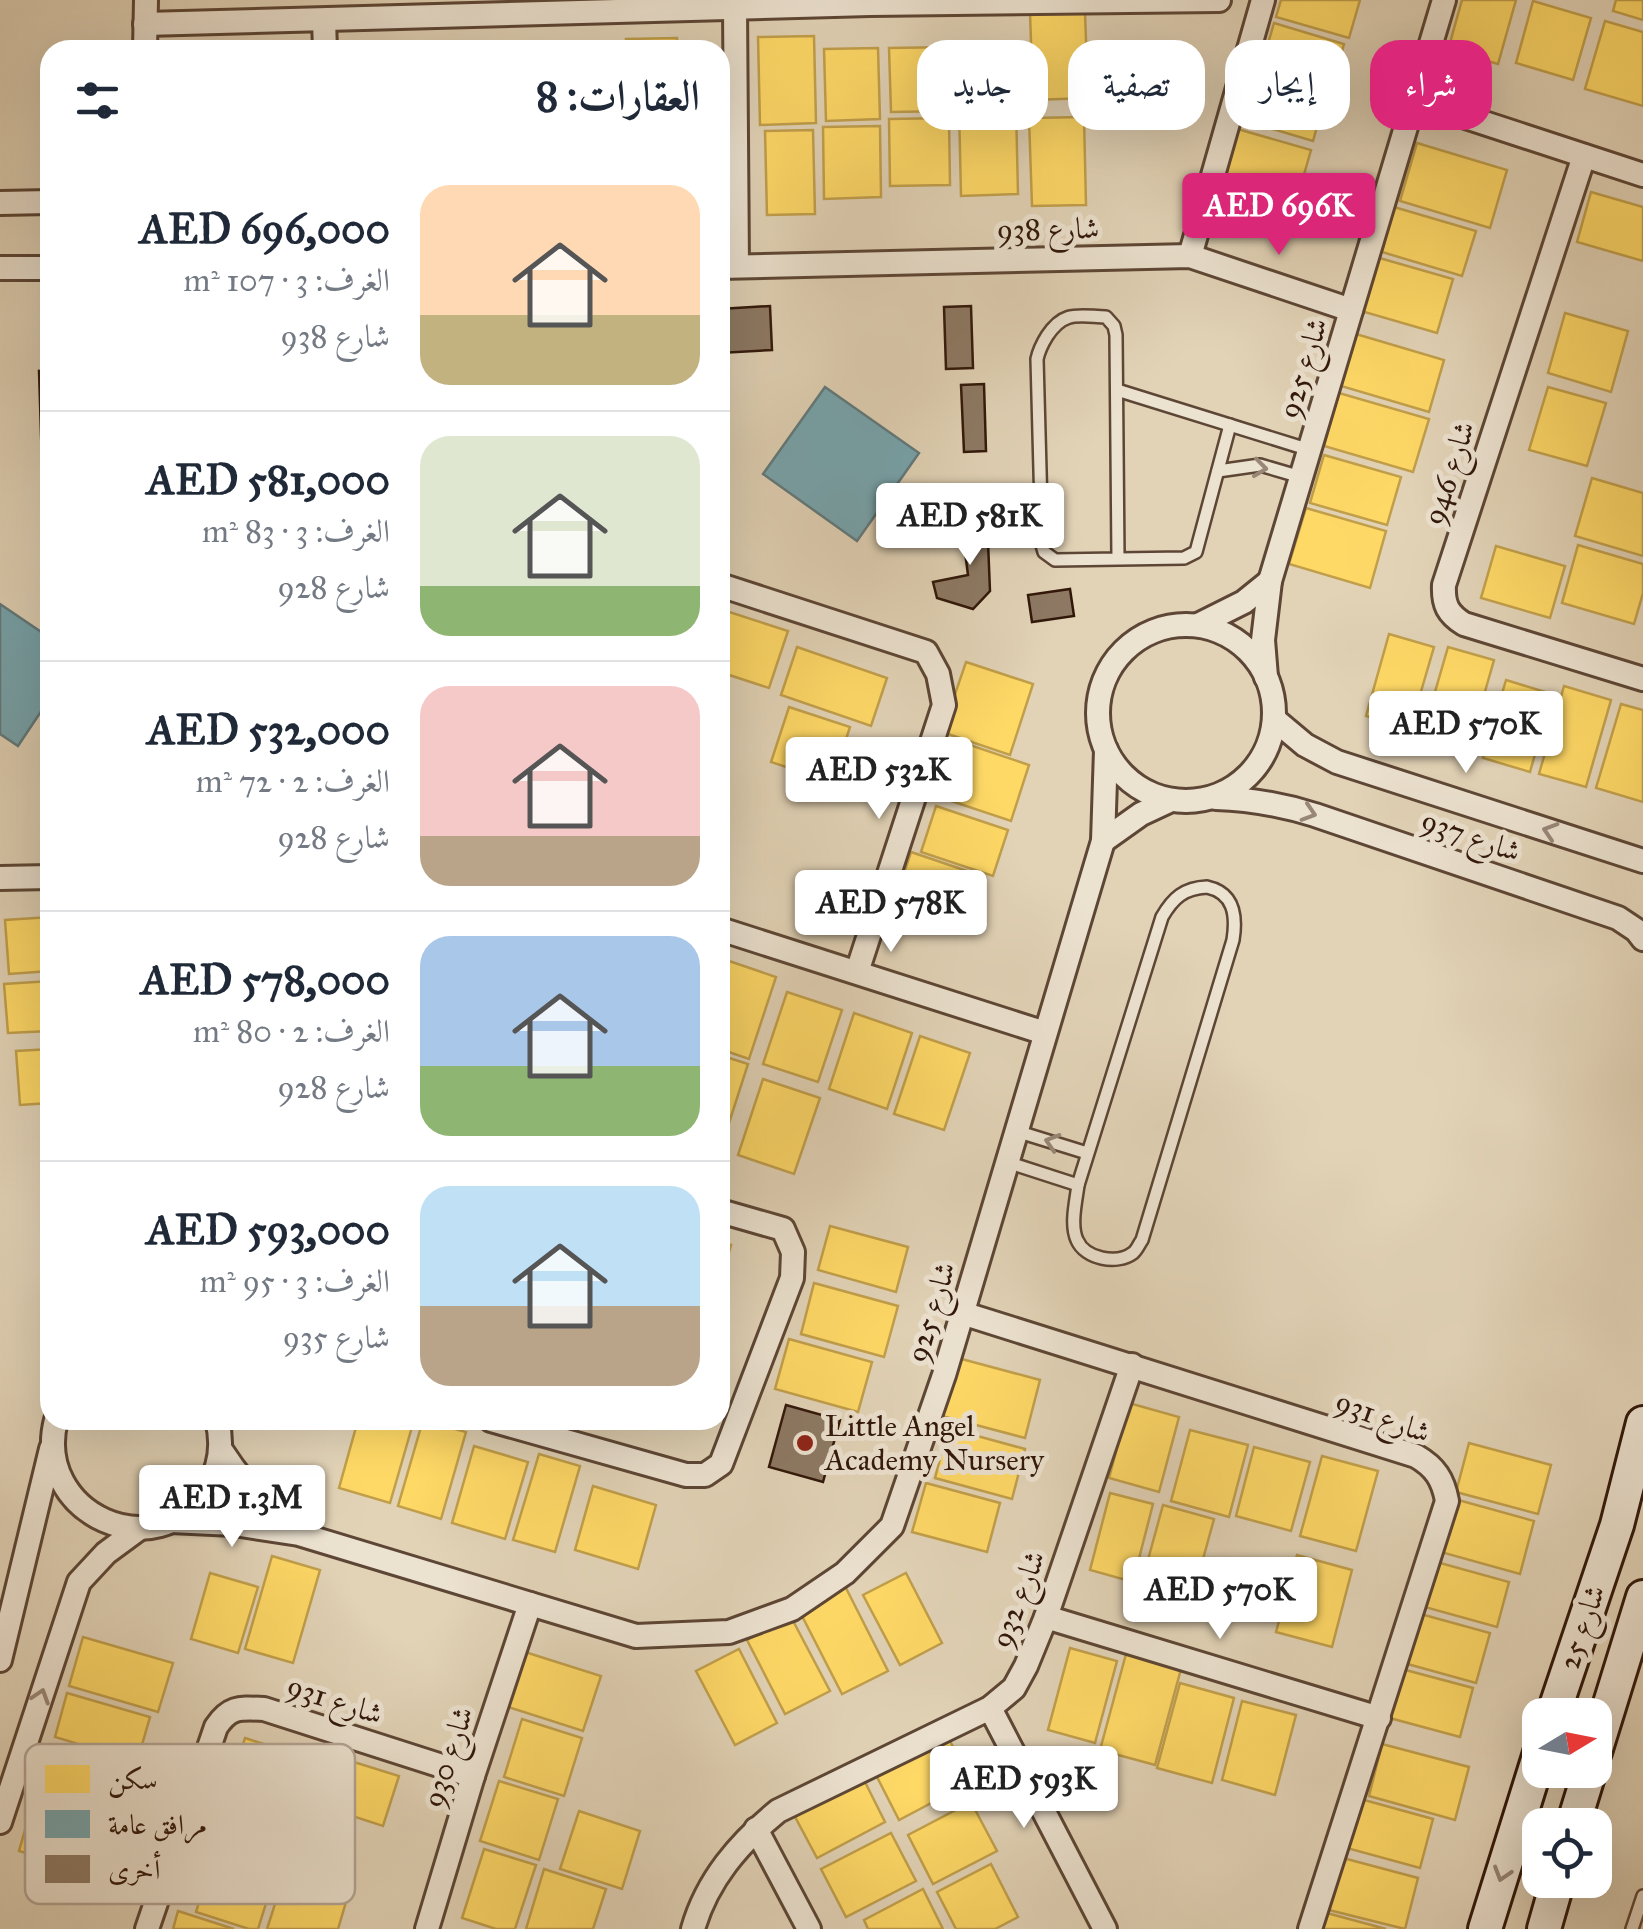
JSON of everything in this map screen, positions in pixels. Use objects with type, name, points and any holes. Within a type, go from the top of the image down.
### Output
[{"type":"street","points":[[145,40],[146,0]]},
{"type":"street","points":[[145,24],[324,20],[589,6],[735,8],[870,2],[1218,0]]},
{"type":"street","points":[[1190,256],[1264,0]]},
{"type":"street","name":"شارع 925","points":[[1432,40],[1444,0]]},
{"type":"street","name":"شارع 938","points":[[730,223],[735,8]]},
{"type":"street","points":[[324,20],[325,40]]},
{"type":"street","points":[[1492,126],[1643,175]]},
{"type":"street","name":"شارع 925","points":[[1266,677],[1263,640],[1270,581],[1405,130]]},
{"type":"street","name":"شارع 946","points":[[1584,156],[1444,585],[1444,598],[1447,611],[1464,624],[1643,679]]},
{"type":"street","points":[[0,203],[40,202]]},
{"type":"street","name":"شارع 938","points":[[730,266],[1190,256],[1351,310]]},
{"type":"street","points":[[4,272],[40,269]]},
{"type":"street","points":[[1198,625],[1244,602],[1270,581]]},
{"type":"street","points":[[730,588],[926,652],[938,674],[944,705],[858,972]]},
{"type":"street","points":[[1198,625],[1219,631],[1239,642],[1266,677],[1273,697],[1270,740],[1255,768],[1232,789],[1213,798],[1192,802],[1150,794],[1117,768],[1106,750],[1098,710],[1109,669],[1137,639],[1156,630],[1198,625]]},
{"type":"street","name":"شارع 937","points":[[1274,719],[1305,745],[1336,762],[1643,861]]},
{"type":"street","name":"شارع 925","points":[[170,1520],[299,1534],[636,1636],[729,1632],[792,1609],[845,1573],[892,1526],[944,1375],[1103,841],[1106,750]]},
{"type":"street","name":"شارع 937","points":[[1213,798],[1240,798],[1316,815],[1618,918],[1643,939]]},
{"type":"street","points":[[1103,841],[1171,800]]},
{"type":"street","points":[[0,878],[40,876]]},
{"type":"street","points":[[730,934],[1045,1034]]},
{"type":"street","points":[[526,1430],[686,1475],[704,1475],[720,1464],[792,1278],[793,1252],[783,1229],[730,1213]]},
{"type":"street","name":"شارع 931","points":[[962,1313],[1416,1456],[1430,1464],[1439,1476],[1446,1501],[1310,1929]]},
{"type":"street","name":"شارع 932","points":[[692,1929],[700,1903],[728,1860],[778,1810],[990,1708],[1014,1688],[1046,1617],[1132,1365]]},
{"type":"street","name":"شارع 25","points":[[1559,1698],[1617,1525],[1643,1423]]},
{"type":"street","points":[[0,1660],[54,1430]]},
{"type":"street","points":[[52,1445],[55,1464],[72,1498],[103,1521],[140,1528],[170,1520],[195,1504],[205,1492],[218,1466],[218,1430]]},
{"type":"street","name":"شارع 925","points":[[220,1450],[250,1491],[299,1534]]},
{"type":"street","points":[[26,1744],[79,1582],[106,1553],[140,1528]]},
{"type":"street","name":"شارع 930","points":[[427,1929],[530,1604]]},
{"type":"street","name":"شارع 25","points":[[1612,1699],[1641,1609]]},
{"type":"street","points":[[1046,1617],[1379,1718]]},
{"type":"street","name":"شارع 931","points":[[210,1744],[225,1714],[264,1708],[473,1776]]},
{"type":"street","points":[[990,1708],[1104,1929]]},
{"type":"street","points":[[0,1822],[25,1746]]},
{"type":"street","points":[[1484,1929],[1529,1788]]},
{"type":"street","points":[[756,1829],[808,1929]]},
{"type":"street","points":[[1544,1929],[1553,1898]]},
{"type":"street","name":"شارع 931","points":[[146,1929],[155,1904]]},
{"type":"lane","points":[[1118,559],[1114,326],[1106,318],[1068,316],[1055,324],[1037,359],[1042,545],[1044,552],[1055,560],[1184,558],[1196,552],[1230,426]]},
{"type":"lane","points":[[1117,390],[1310,450]]},
{"type":"lane","points":[[1218,471],[1260,465],[1301,477]]},
{"type":"lane","points":[[1186,890],[1220,890],[1233,912],[1233,940],[1142,1240],[1132,1254],[1116,1260],[1100,1258],[1078,1241],[1074,1219],[1078,1185],[1162,917],[1173,899],[1186,890]]},
{"type":"lane","points":[[1016,1131],[1087,1153]]},
{"type":"lane","points":[[1007,1162],[1078,1185]]},
{"type":"lane","points":[[1632,1929],[1643,1896]]},
{"type":"building: سكن","points":[[1281,0],[1360,0],[1349,38],[1276,17]]},
{"type":"building: سكن","points":[[1462,0],[1516,0],[1498,64],[1492,62],[1492,40],[1451,40]]},
{"type":"building: سكن","points":[[1616,0],[1643,0],[1643,20],[1613,11]]},
{"type":"building: سكن","points":[[1533,1],[1591,18],[1573,80],[1516,63]]},
{"type":"building: سكن","points":[[1085,12],[1086,40],[1068,40],[1068,99],[1048,99],[1048,40],[1031,40],[1030,13]]},
{"type":"building: سكن","points":[[1605,21],[1643,32],[1643,106],[1585,89]]},
{"type":"building: سكن","points":[[1274,23],[1331,40],[1269,40]]},
{"type":"building: سكن","points":[[814,36],[816,123],[760,125],[758,37]]},
{"type":"building: سكن","points":[[677,38],[677,40],[626,40]]},
{"type":"building: سكن","points":[[878,48],[880,119],[826,121],[824,49]]},
{"type":"building: سكن","points":[[889,48],[917,48],[917,112],[891,112]]},
{"type":"building: سكن","points":[[1068,117],[1068,130],[1084,130],[1086,205],[1032,206],[1029,130],[1048,130],[1048,118]]},
{"type":"building: سكن","points":[[889,119],[917,119],[917,130],[949,130],[950,185],[890,186]]},
{"type":"building: سكن","points":[[880,126],[881,197],[824,199],[823,127]]},
{"type":"building: سكن","points":[[813,130],[815,214],[767,215],[765,131]]},
{"type":"building: سكن","points":[[960,130],[1017,130],[1018,194],[961,196]]},
{"type":"building: سكن","points":[[1233,130],[1311,150],[1295,206],[1218,184]]},
{"type":"building: سكن","points":[[1276,130],[1316,130],[1313,141]]},
{"type":"building: سكن","points":[[1417,143],[1507,170],[1490,228],[1400,201]]},
{"type":"building: سكن","points":[[1591,192],[1643,207],[1643,261],[1577,242]]},
{"type":"building: سكن","points":[[1394,207],[1476,231],[1462,276],[1382,252]]},
{"type":"building: سكن","points":[[1376,257],[1453,279],[1437,333],[1361,311]]},
{"type":"building: سكن","points":[[1565,313],[1628,331],[1611,392],[1548,373]]},
{"type":"building: سكن","points":[[1356,334],[1444,360],[1429,412],[1341,386]]},
{"type":"building: سكن","points":[[1548,387],[1606,403],[1587,466],[1529,450]]},
{"type":"building: سكن","points":[[1339,393],[1429,419],[1413,472],[1324,446]]},
{"type":"building: سكن","points":[[1324,455],[1401,477],[1387,525],[1310,503]]},
{"type":"building: سكن","points":[[1592,478],[1643,493],[1643,556],[1575,536]]},
{"type":"building: سكن","points":[[1306,508],[1386,531],[1370,588],[1289,564]]},
{"type":"building: سكن","points":[[1578,545],[1643,564],[1643,593],[1634,624],[1562,603]]},
{"type":"building: سكن","points":[[1496,546],[1565,566],[1550,618],[1481,598]]},
{"type":"building: سكن","points":[[730,612],[788,631],[769,688],[730,675]]},
{"type":"building: سكن","points":[[1389,634],[1434,647],[1410,729],[1366,716]]},
{"type":"building: سكن","points":[[797,647],[887,678],[871,726],[781,695]]},
{"type":"building: سكن","points":[[1448,647],[1494,660],[1470,744],[1424,730]]},
{"type":"building: سكن","points":[[966,662],[1033,684],[1010,755],[942,732]]},
{"type":"building: سكن","points":[[1506,680],[1552,694],[1530,772],[1483,758]]},
{"type":"building: سكن","points":[[1564,686],[1611,700],[1586,787],[1539,774]]},
{"type":"building: سكن","points":[[1621,704],[1643,710],[1643,802],[1596,788]]},
{"type":"building: سكن","points":[[789,707],[850,727],[832,782],[771,762]]},
{"type":"building: سكن","points":[[955,740],[1029,765],[1011,821],[936,796]]},
{"type":"building: سكن","points":[[936,806],[1008,830],[993,876],[921,852]]},
{"type":"building: سكن","points":[[911,852],[985,877],[968,931],[893,906]]},
{"type":"building: سكن","points":[[40,918],[40,972],[9,974],[5,920]]},
{"type":"building: سكن","points":[[730,961],[776,977],[749,1059],[730,1052]]},
{"type":"building: سكن","points":[[40,982],[40,1031],[8,1033],[4,984]]},
{"type":"building: سكن","points":[[787,992],[842,1010],[818,1082],[763,1064]]},
{"type":"building: سكن","points":[[854,1013],[912,1033],[887,1109],[829,1089]]},
{"type":"building: سكن","points":[[920,1036],[970,1053],[944,1130],[894,1114]]},
{"type":"building: سكن","points":[[40,1050],[40,1104],[20,1105],[16,1051]]},
{"type":"building: سكن","points":[[730,1058],[748,1064],[730,1120]]},
{"type":"building: سكن","points":[[763,1079],[820,1098],[794,1174],[738,1155]]},
{"type":"building: سكن","points":[[830,1226],[908,1247],[896,1292],[818,1270]]},
{"type":"building: سكن","points":[[814,1283],[898,1306],[884,1357],[801,1334]]},
{"type":"building: سكن","points":[[789,1339],[872,1362],[858,1412],[775,1389]]},
{"type":"building: سكن","points":[[958,1358],[1040,1380],[1025,1438],[942,1416]]},
{"type":"building: سكن","points":[[1129,1403],[1179,1417],[1159,1492],[1109,1478]]},
{"type":"building: سكن","points":[[948,1428],[1025,1449],[1012,1499],[935,1478]]},
{"type":"building: سكن","points":[[355,1430],[411,1430],[390,1503],[339,1488]]},
{"type":"building: سكن","points":[[420,1430],[466,1432],[441,1519],[398,1506]]},
{"type":"building: سكن","points":[[1190,1430],[1248,1445],[1229,1517],[1171,1501]]},
{"type":"building: سكن","points":[[1469,1443],[1551,1465],[1538,1514],[1456,1492]]},
{"type":"building: سكن","points":[[474,1446],[528,1462],[505,1539],[452,1523]]},
{"type":"building: سكن","points":[[1254,1447],[1310,1462],[1291,1531],[1236,1516]]},
{"type":"building: سكن","points":[[539,1454],[580,1466],[555,1552],[513,1540]]},
{"type":"building: سكن","points":[[1322,1456],[1378,1471],[1356,1551],[1300,1536]]},
{"type":"building: سكن","points":[[926,1483],[1000,1503],[987,1552],[912,1532]]},
{"type":"building: سكن","points":[[593,1486],[656,1505],[638,1569],[575,1550]]},
{"type":"building: سكن","points":[[1110,1493],[1153,1504],[1133,1582],[1090,1570]]},
{"type":"building: سكن","points":[[1451,1498],[1534,1521],[1520,1574],[1437,1551]]},
{"type":"building: سكن","points":[[1163,1505],[1214,1519],[1194,1592],[1143,1578]]},
{"type":"building: سكن","points":[[1297,1555],[1352,1570],[1332,1647],[1276,1632]]},
{"type":"building: سكن","points":[[272,1556],[320,1570],[293,1663],[245,1649]]},
{"type":"building: سكن","points":[[1433,1561],[1509,1582],[1497,1627],[1421,1606]]},
{"type":"building: سكن","points":[[210,1573],[258,1587],[238,1653],[191,1639]]},
{"type":"building: سكن","points":[[906,1573],[942,1643],[900,1665],[863,1595]]},
{"type":"building: سكن","points":[[846,1588],[888,1671],[842,1694],[800,1612]]},
{"type":"building: سكن","points":[[1417,1613],[1490,1633],[1476,1683],[1404,1663]]},
{"type":"building: سكن","points":[[791,1617],[830,1691],[785,1714],[747,1640]]},
{"type":"building: سكن","points":[[83,1637],[173,1663],[158,1712],[69,1686]]},
{"type":"building: سكن","points":[[1070,1648],[1117,1661],[1095,1743],[1048,1730]]},
{"type":"building: سكن","points":[[739,1649],[777,1723],[735,1745],[696,1671]]},
{"type":"building: سكن","points":[[525,1652],[601,1676],[583,1731],[508,1707]]},
{"type":"building: سكن","points":[[1126,1654],[1181,1669],[1155,1765],[1100,1750]]},
{"type":"building: سكن","points":[[1398,1668],[1473,1688],[1460,1737],[1386,1717]]},
{"type":"building: سكن","points":[[1180,1683],[1234,1698],[1212,1783],[1157,1768]]},
{"type":"building: سكن","points":[[67,1693],[150,1717],[142,1744],[78,1744],[55,1737]]},
{"type":"building: سكن","points":[[1242,1701],[1296,1715],[1275,1795],[1222,1780]]},
{"type":"building: سكن","points":[[522,1719],[582,1738],[564,1796],[504,1777]]},
{"type":"building: سكن","points":[[949,1739],[971,1782],[899,1820],[877,1777]]},
{"type":"building: سكن","points":[[1382,1744],[1469,1767],[1455,1820],[1369,1796]]},
{"type":"building: سكن","points":[[355,1762],[399,1776],[383,1826],[355,1817]]},
{"type":"building: سكن","points":[[863,1778],[885,1822],[817,1858],[793,1813]]},
{"type":"building: سكن","points":[[499,1781],[558,1799],[539,1860],[480,1841]]},
{"type":"building: سكن","points":[[1357,1798],[1433,1819],[1420,1868],[1343,1847]]},
{"type":"building: سكن","points":[[971,1802],[997,1851],[933,1884],[908,1835]]},
{"type":"building: سكن","points":[[579,1811],[640,1831],[622,1889],[560,1869]]},
{"type":"building: سكن","points":[[25,1830],[25,1853],[19,1851]]},
{"type":"building: سكن","points":[[891,1833],[916,1881],[846,1917],[821,1869]]},
{"type":"building: سكن","points":[[484,1849],[536,1865],[515,1929],[496,1929],[462,1918]]},
{"type":"building: سكن","points":[[1343,1858],[1418,1878],[1405,1929],[1329,1910]]},
{"type":"building: سكن","points":[[991,1864],[1018,1917],[995,1929],[956,1929],[937,1892]]},
{"type":"building: سكن","points":[[544,1869],[606,1889],[593,1929],[526,1929]]},
{"type":"building: سكن","points":[[923,1889],[943,1929],[868,1929],[864,1920]]},
{"type":"building: سكن","points":[[199,1904],[266,1904],[258,1929],[196,1912]]},
{"type":"building: سكن","points":[[275,1904],[345,1904],[338,1929],[267,1929]]},
{"type":"building: سكن","points":[[178,1911],[234,1929],[173,1929]]},
{"type":"building: سكن","points":[[1323,1912],[1386,1929],[1318,1929]]},
{"type":"building: مرافق عامة","points":[[825,387],[919,453],[857,541],[763,474]]},
{"type":"building: مرافق عامة","points":[[0,604],[40,631],[40,713],[18,746],[0,734]]},
{"type":"building: أخرى","points":[[770,306],[772,350],[730,352],[730,308]]},
{"type":"building: أخرى","points":[[971,306],[973,368],[946,369],[944,307]]},
{"type":"building: أخرى","points":[[984,384],[986,451],[964,452],[961,385]]},
{"type":"building: أخرى","points":[[987,517],[990,591],[973,609],[937,598],[933,582],[968,575],[961,521]]},
{"type":"building: أخرى","points":[[1070,589],[1074,616],[1032,622],[1028,595]]},
{"type":"building: أخرى","name":"Little Angel Academy Nursery","points":[[786,1405],[840,1420],[823,1482],[769,1467]]},
{"type":"place","name":"Little Angel Academy Nursery","points":[[805,1443]]}]
